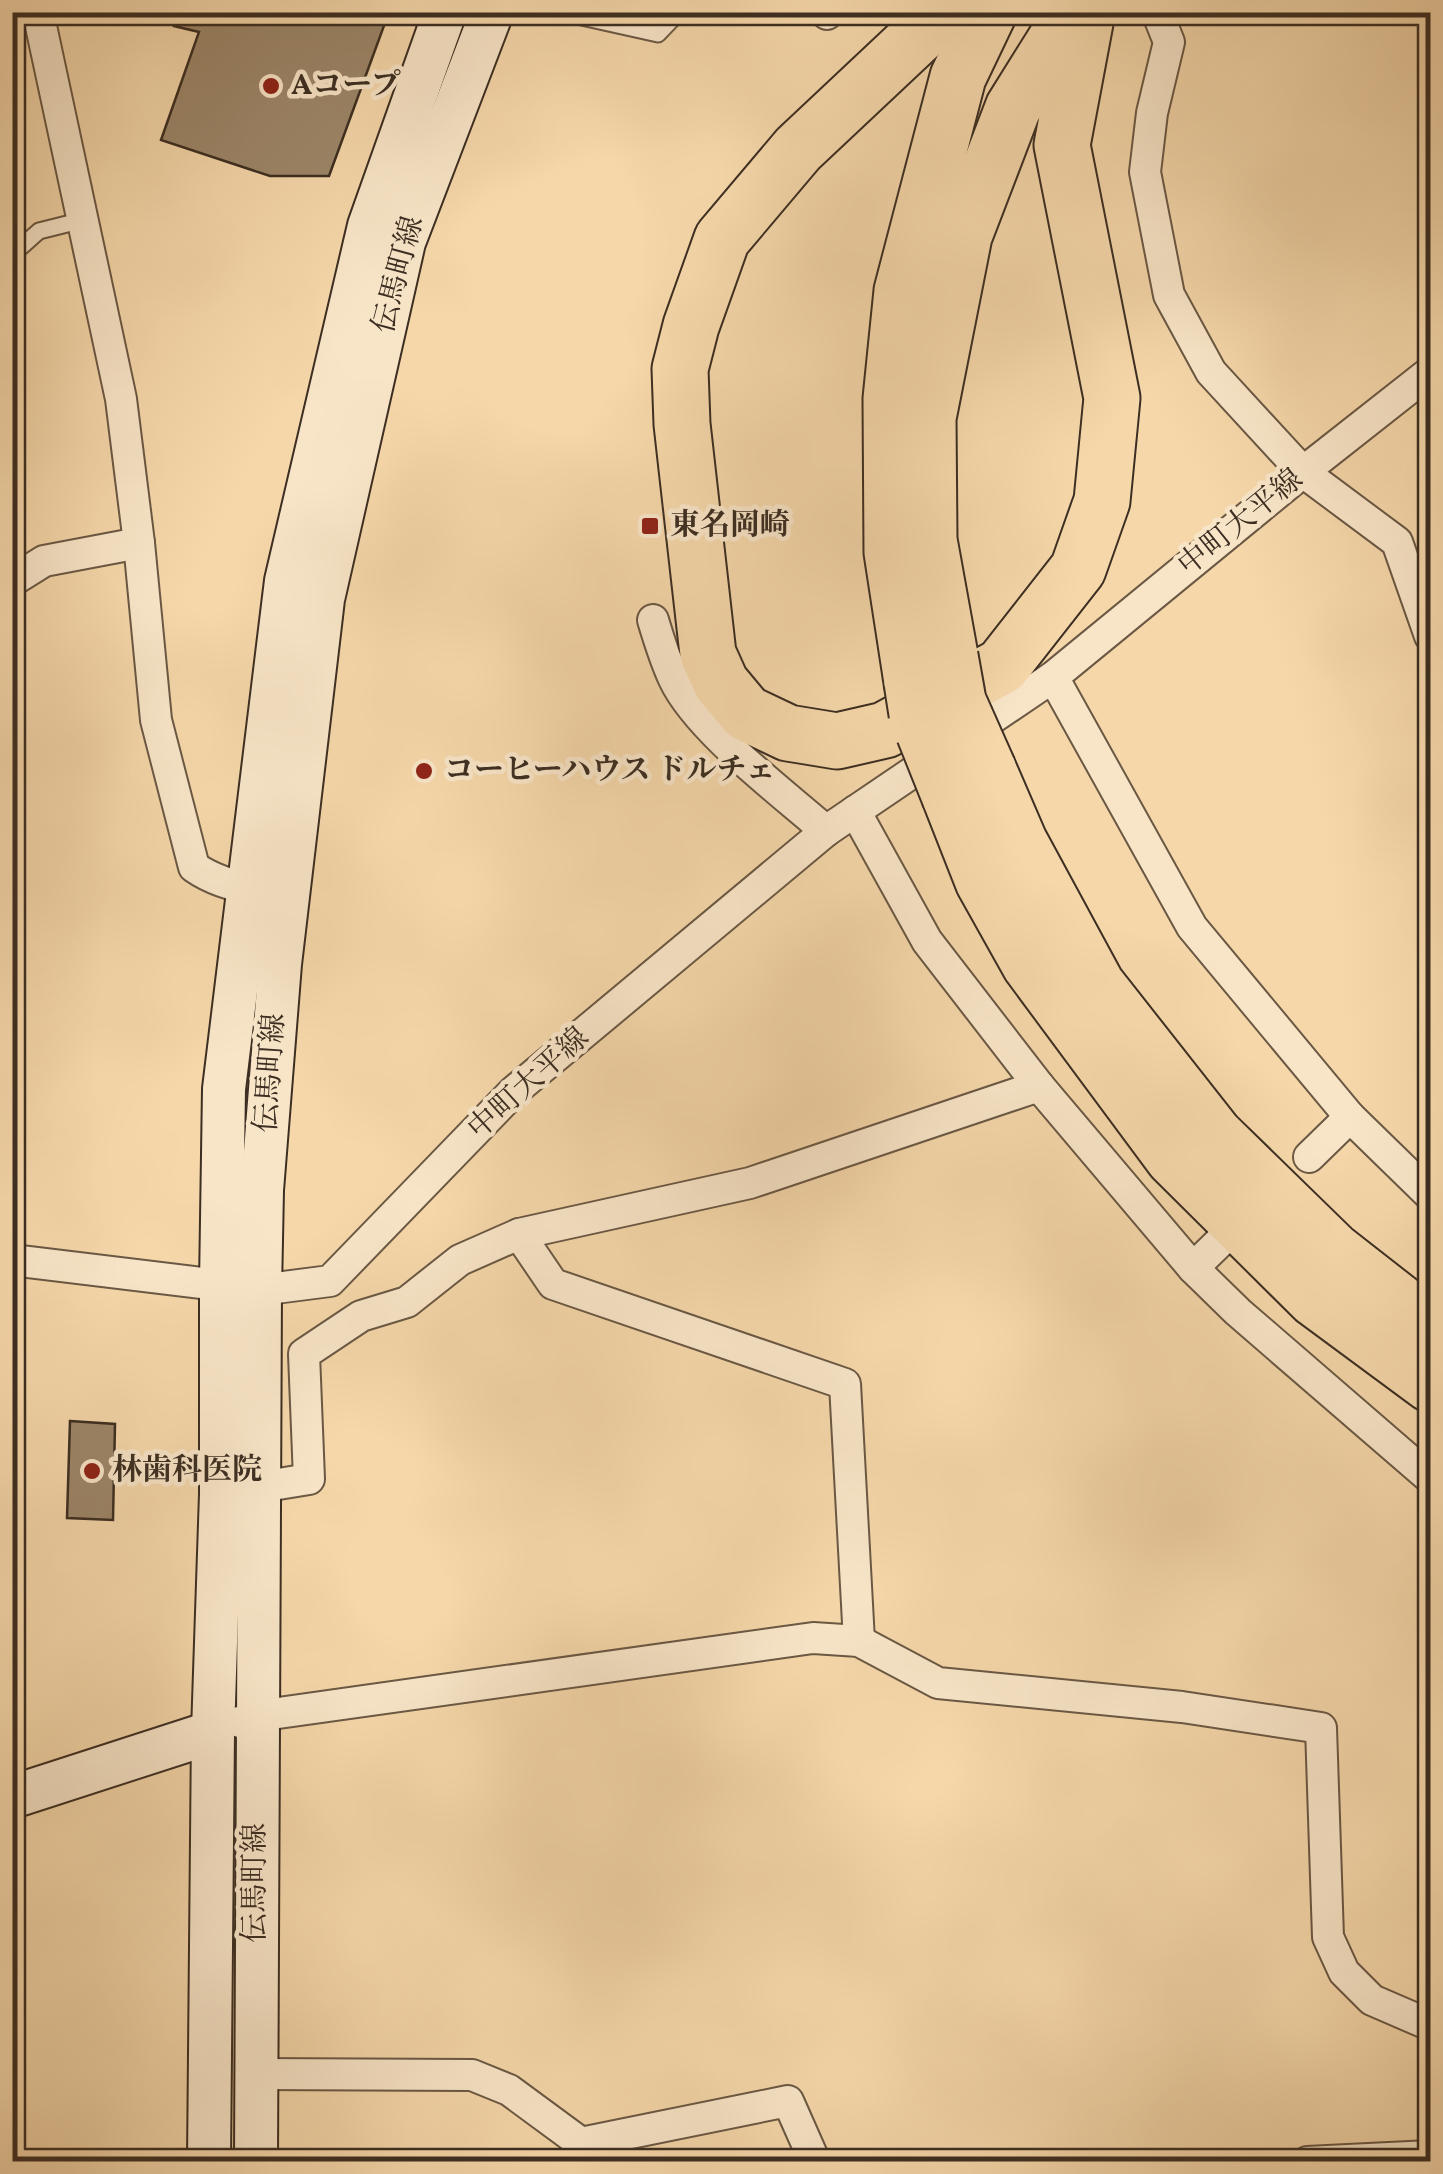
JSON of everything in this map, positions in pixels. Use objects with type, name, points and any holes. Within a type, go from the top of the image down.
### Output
[{"type":"highway","points":[[947,12],[798,149],[722,239],[680,369],[682,424],[708,654],[721,683],[746,712],[788,733],[838,741],[885,730],[1002,666],[1078,569],[1102,501],[1112,398],[1062,146],[1087,12]]},
{"type":"highway","points":[[989,12],[958,77],[902,292],[891,400],[892,552],[931,669],[960,706],[983,882],[1030,965],[1173,1158],[1315,1298],[1430,1384]]},
{"type":"highway","points":[[931,669],[928,418],[964,236],[1012,108],[1073,12]]},
{"type":"highway","points":[[969,783],[1019,841],[1098,985],[1214,1135],[1334,1251],[1430,1326]]},
{"type":"street","points":[[38,12],[121,399],[156,720],[194,867],[207,876],[268,891]]},
{"type":"street","name":"伝馬町線","points":[[209,2162],[212,1732],[221,1494],[240,1288],[264,1171],[280,964],[268,891],[286,581],[369,226],[445,12]]},
{"type":"street","name":"伝馬町線","points":[[268,891],[323,600],[404,242],[492,12]]},
{"type":"street","points":[[1157,12],[1169,42],[1152,114],[1145,172],[1169,295],[1212,372],[1303,472],[1397,542],[1430,636]]},
{"type":"street","name":"中町大平線","points":[[12,1260],[240,1288],[330,1280],[513,1092],[826,831],[1053,677],[1430,372]]},
{"type":"street","points":[[12,581],[44,562],[139,543]]},
{"type":"street","points":[[652,620],[674,680],[693,708],[826,831]]},
{"type":"street","points":[[1053,677],[1192,927],[1350,1117],[1430,1195]]},
{"type":"street","points":[[855,811],[927,942],[1040,1086],[1193,1268],[1238,1312],[1430,1478]]},
{"type":"street","points":[[260,1487],[309,1479],[304,1354],[361,1316],[406,1302],[460,1260],[519,1234],[750,1183],[1040,1086]]},
{"type":"street","points":[[1309,1157],[1350,1117]]},
{"type":"street","points":[[1193,1268],[1230,1232]]},
{"type":"street","points":[[519,1234],[554,1284],[846,1384],[859,1641]]},
{"type":"street","name":"伝馬町線","points":[[240,1288],[260,1487],[256,2162]]},
{"type":"street","points":[[12,1797],[256,1716],[813,1638],[859,1641],[938,1683],[1182,1707],[1321,1728],[1328,1938],[1344,1972],[1372,2000],[1430,2025]]},
{"type":"street","points":[[256,2074],[472,2075],[509,2090],[580,2152],[788,2101],[815,2162]]},
{"type":"street","points":[[1307,2162],[1430,2156]]},
{"type":"lane","points":[[559,12],[658,34],[680,12]]},
{"type":"lane","points":[[788,12],[828,13]]},
{"type":"lane","points":[[12,256],[39,230],[83,220]]},
{"type":"building","name":"Aコープ","points":[[179,12],[389,12],[329,176],[270,176],[161,140],[199,32],[174,26]]},
{"type":"building","name":"林歯科医院","points":[[70,1421],[115,1424],[113,1520],[67,1518]]},
{"type":"place","name":"Aコープ","points":[[271,86]]},
{"type":"place","name":"東名岡崎","points":[[650,526]]},
{"type":"place","name":"コーヒーハウス ドルチェ","points":[[424,771]]},
{"type":"place","name":"林歯科医院","points":[[92,1471]]}]
